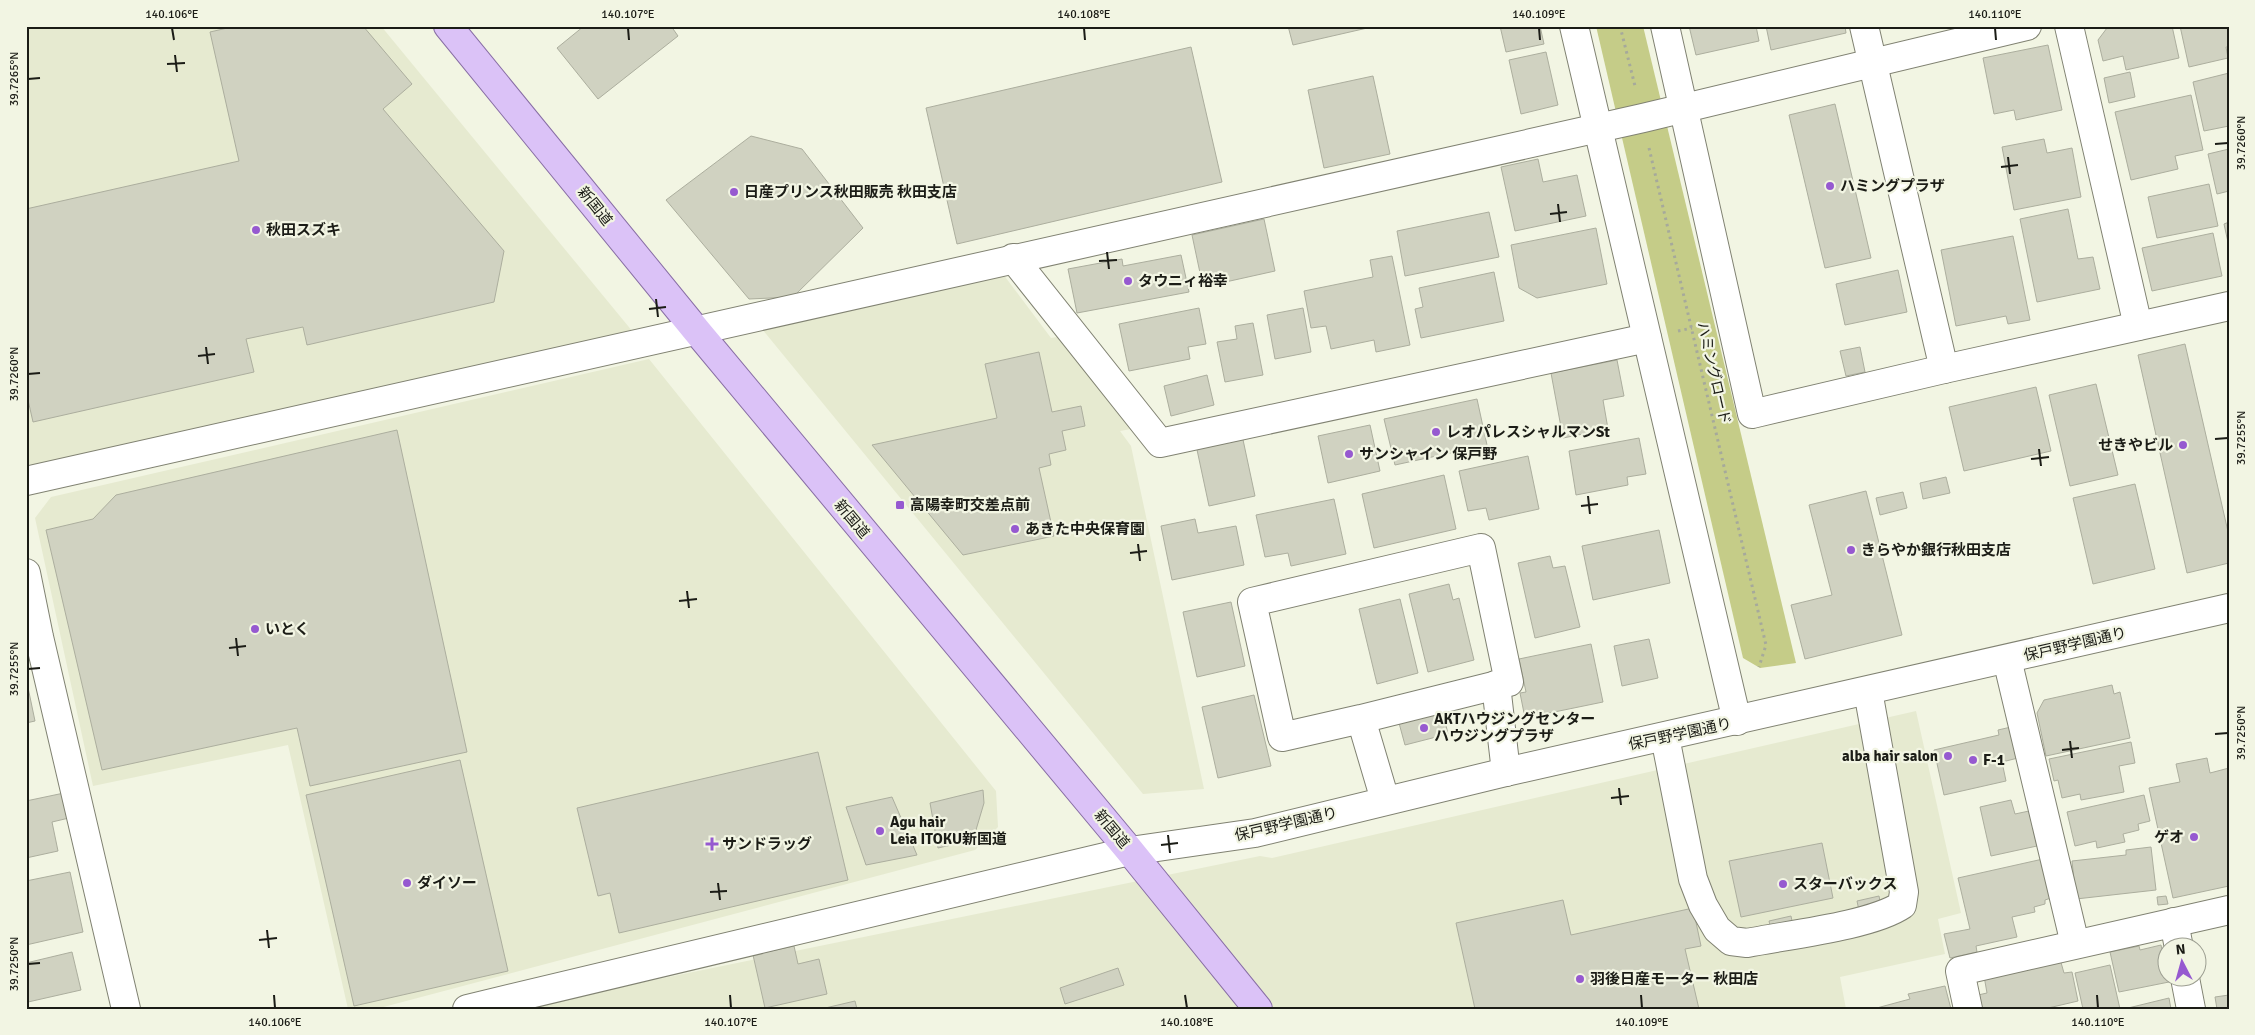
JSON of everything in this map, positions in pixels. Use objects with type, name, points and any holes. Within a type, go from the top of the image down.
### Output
[{"type":"main road","name":"新国道","points":[[448,26],[696,330],[1130,851],[1258,1009]]},
{"type":"street","points":[[1574,26],[1737,721]]},
{"type":"street","points":[[1665,26],[1752,414],[2229,306]]},
{"type":"street","points":[[1864,26],[1874,62],[1878,89],[1944,369]]},
{"type":"street","points":[[26,481],[636,346],[696,330],[1013,258],[1643,118],[2027,26]]},
{"type":"street","points":[[2069,26],[2138,326]]},
{"type":"street","points":[[1013,258],[1160,443],[1647,338]]},
{"type":"street","points":[[1481,548],[1509,682],[1361,719],[1282,737],[1252,602],[1481,548]]},
{"type":"street","points":[[26,573],[32,638],[126,1009]]},
{"type":"street","name":"保戸野学園通り","points":[[467,1009],[1130,851],[1255,833],[1506,772],[2229,608]]},
{"type":"street","points":[[2007,659],[2075,944]]},
{"type":"street","points":[[1496,685],[1506,772]]},
{"type":"street","points":[[1665,737],[1693,879],[1703,905],[1717,929],[1731,941],[1747,943],[1853,922],[1894,911],[1902,905],[1904,892],[1868,691]]},
{"type":"street","points":[[1361,719],[1385,800]]},
{"type":"street","points":[[1968,1009],[1960,970],[2075,944],[2176,935],[2229,910]]},
{"type":"street","points":[[2187,988],[2191,1009]]},
{"type":"path","name":"ハミングロード","points":[[1620,26],[1766,644],[1755,676]]},
{"type":"shaded area","points":[[26,26],[381,26],[633,332],[37,466],[26,463]]},
{"type":"shaded area","points":[[997,266],[1051,338],[1057,337],[1131,429],[1120,431],[1131,446],[1204,789],[1143,794],[757,323]]},
{"type":"shaded area","points":[[649,359],[996,791],[998,827],[975,850],[376,1009],[348,1009],[288,745],[93,786],[35,518],[51,497]]},
{"type":"shaded area","points":[[1916,711],[1961,913],[1938,919],[1945,954],[1840,977],[1846,1009],[512,1009],[1260,856],[1272,858]]},
{"type":"green space","points":[[1596,26],[1643,26],[1796,663],[1760,668],[1743,658]]},
{"type":"building","name":"秋田スズキ","points":[[236,26],[363,26],[412,84],[383,109],[504,251],[494,302],[307,345],[303,327],[246,339],[254,372],[33,422],[26,391],[26,209],[239,161],[210,32]]},
{"type":"building","points":[[584,26],[671,26],[678,36],[598,99],[557,48]]},
{"type":"building","points":[[1288,26],[1376,26],[1293,45]]},
{"type":"building","points":[[1500,26],[1540,26],[1544,44],[1506,52]]},
{"type":"building","points":[[1689,26],[1756,26],[1759,41],[1696,55]]},
{"type":"building","points":[[1766,26],[1845,26],[1846,33],[1771,50]]},
{"type":"building","points":[[2116,26],[2172,26],[2179,58],[2126,70],[2123,56],[2103,61],[2098,40],[2107,28]]},
{"type":"building","points":[[2180,26],[2229,26],[2229,47],[2226,47],[2228,58],[2189,67]]},
{"type":"building","points":[[2048,45],[2062,110],[2016,120],[2014,110],[1994,114],[1983,58]]},
{"type":"building","points":[[1191,47],[1222,182],[957,244],[926,108]]},
{"type":"building","points":[[1546,52],[1558,105],[1521,114],[1509,60]]},
{"type":"building","points":[[2130,72],[2135,97],[2109,103],[2104,78]]},
{"type":"building","points":[[2229,73],[2229,126],[2204,131],[2193,82]]},
{"type":"building","points":[[1373,76],[1390,154],[1324,168],[1308,90]]},
{"type":"building","points":[[2191,95],[2203,150],[2175,156],[2178,169],[2131,180],[2115,112]]},
{"type":"building","name":"ハミングプラザ","points":[[1835,104],[1871,258],[1825,268],[1789,115]]},
{"type":"building","points":[[751,136],[802,149],[863,228],[793,297],[749,299],[666,200]]},
{"type":"building","points":[[2044,139],[2047,153],[2072,148],[2081,197],[2014,210],[2002,147]]},
{"type":"building","points":[[2229,149],[2229,191],[2217,194],[2208,154]]},
{"type":"building","points":[[1538,159],[1543,182],[1577,175],[1586,216],[1515,231],[1501,167]]},
{"type":"building","points":[[2209,184],[2218,226],[2157,238],[2148,197]]},
{"type":"building","points":[[2068,209],[2078,259],[2093,257],[2100,289],[2037,302],[2020,219]]},
{"type":"building","points":[[1489,212],[1499,257],[1405,276],[1397,231]]},
{"type":"building","points":[[1264,219],[1275,271],[1203,287],[1192,235]]},
{"type":"building","points":[[2229,222],[2229,247],[2224,224]]},
{"type":"building","points":[[1596,228],[1607,284],[1537,298],[1519,288],[1511,245]]},
{"type":"building","points":[[2213,233],[2222,276],[2152,291],[2142,248]]},
{"type":"building","points":[[2013,236],[2030,320],[2008,324],[2006,316],[1956,326],[1941,250]]},
{"type":"building","name":"タウニィ裕幸","points":[[1181,255],[1189,292],[1077,313],[1068,269],[1122,259],[1123,266]]},
{"type":"building","points":[[1392,256],[1410,345],[1376,352],[1374,340],[1331,349],[1326,326],[1311,328],[1304,291],[1373,277],[1370,260]]},
{"type":"building","points":[[1898,270],[1907,312],[1845,325],[1836,284]]},
{"type":"building","points":[[1494,272],[1504,321],[1421,338],[1415,309],[1423,307],[1419,288]]},
{"type":"building","points":[[1199,308],[1206,344],[1188,347],[1190,359],[1129,371],[1119,324]]},
{"type":"building","points":[[1303,308],[1311,352],[1275,359],[1267,315]]},
{"type":"building","points":[[1253,323],[1263,375],[1225,382],[1217,342],[1237,339],[1235,326]]},
{"type":"building","name":"せきやビル","points":[[2185,344],[2229,536],[2229,563],[2187,573],[2138,355]]},
{"type":"building","points":[[1860,347],[1865,372],[1846,376],[1840,351]]},
{"type":"building","points":[[1039,352],[1052,412],[1081,406],[1085,426],[1062,431],[1066,450],[1049,454],[1051,465],[1039,468],[1054,536],[963,555],[872,445],[997,418],[985,364]]},
{"type":"building","points":[[1617,360],[1624,396],[1603,400],[1608,429],[1563,438],[1551,373]]},
{"type":"building","points":[[1207,375],[1214,405],[1171,416],[1164,386]]},
{"type":"building","points":[[2096,384],[2118,475],[2070,486],[2049,395]]},
{"type":"building","points":[[2036,387],[2051,451],[1964,471],[1949,407]]},
{"type":"building","name":"レオパレスシャルマンSt","points":[[1477,399],[1487,445],[1395,465],[1384,419]]},
{"type":"building","name":"サンシャイン 保戸野","points":[[1370,425],[1380,471],[1328,483],[1318,436]]},
{"type":"building","name":"いとく","points":[[397,430],[467,752],[310,786],[297,728],[102,770],[46,530],[93,519],[116,495]]},
{"type":"building","points":[[1242,435],[1255,496],[1209,506],[1196,445]]},
{"type":"building","points":[[1639,438],[1646,474],[1627,477],[1628,485],[1576,495],[1569,451]]},
{"type":"building","points":[[1528,456],[1539,509],[1489,520],[1486,508],[1468,511],[1459,471]]},
{"type":"building","points":[[1444,475],[1456,529],[1374,548],[1362,494]]},
{"type":"building","points":[[1946,477],[1950,493],[1923,499],[1920,483]]},
{"type":"building","points":[[2135,484],[2155,569],[2093,584],[2073,498]]},
{"type":"building","name":"きらやか銀行秋田支店","points":[[1866,491],[1902,635],[1805,659],[1791,605],[1832,595],[1809,505]]},
{"type":"building","points":[[1903,492],[1907,508],[1880,515],[1876,498]]},
{"type":"building","points":[[1334,499],[1346,554],[1291,566],[1288,553],[1265,557],[1256,515]]},
{"type":"building","points":[[1195,519],[1198,533],[1236,526],[1244,565],[1172,580],[1161,526]]},
{"type":"building","points":[[1659,530],[1670,583],[1593,600],[1582,546]]},
{"type":"building","points":[[1550,556],[1553,568],[1565,566],[1580,627],[1535,638],[1518,563]]},
{"type":"building","points":[[1449,584],[1453,600],[1459,598],[1474,660],[1428,672],[1409,594]]},
{"type":"building","points":[[1400,599],[1418,673],[1377,684],[1359,609]]},
{"type":"building","points":[[1231,602],[1245,666],[1197,677],[1183,612]]},
{"type":"building","points":[[1649,639],[1658,678],[1622,686],[1614,646]]},
{"type":"building","points":[[1591,644],[1603,702],[1525,718],[1520,693],[1526,692],[1519,659]]},
{"type":"building","points":[[26,678],[35,721],[26,723]]},
{"type":"building","points":[[2112,685],[2114,694],[2120,692],[2130,738],[2046,756],[2037,713],[2044,700]]},
{"type":"building","points":[[1254,695],[1271,766],[1218,778],[1202,707]]},
{"type":"building","name":"AKTハウジングセンター ハウジングプラザ","points":[[1443,712],[1448,734],[1405,745],[1399,723]]},
{"type":"building","name":"F-1","points":[[2011,727],[2018,758],[2002,762],[2006,781],[1944,795],[1934,750],[1999,735],[1998,730]]},
{"type":"building","points":[[2131,742],[2135,763],[2119,766],[2124,792],[2081,800],[2080,794],[2062,798],[2058,780],[2054,781],[2049,759]]},
{"type":"building","name":"サンドラッグ","points":[[818,752],[848,880],[619,933],[610,893],[598,896],[577,808]]},
{"type":"building","name":"ゲオ","points":[[2207,758],[2210,773],[2229,768],[2229,886],[2173,898],[2149,788],[2180,782],[2176,764]]},
{"type":"building","name":"ダイソー","points":[[460,760],[508,971],[354,1006],[306,795]]},
{"type":"building","points":[[983,790],[984,803],[973,840],[938,848],[930,803]]},
{"type":"building","points":[[64,793],[69,818],[52,822],[58,851],[26,858],[26,801]]},
{"type":"building","points":[[2144,795],[2150,821],[2138,824],[2139,830],[2123,834],[2125,842],[2097,848],[2096,841],[2075,846],[2067,812]]},
{"type":"building","name":"Agu hair Leia ITOKU新国道","points":[[892,797],[917,855],[866,865],[846,807]]},
{"type":"building","points":[[2011,800],[2015,814],[2029,811],[2037,846],[1991,856],[1980,807]]},
{"type":"building","points":[[1822,843],[1833,898],[1741,917],[1729,861]]},
{"type":"building","points":[[2151,847],[2156,890],[2076,899],[2072,861],[2126,855],[2126,850]]},
{"type":"building","points":[[2043,859],[2051,898],[2045,900],[2045,904],[2034,907],[2035,912],[2012,917],[2017,937],[1976,946],[1977,952],[1950,958],[1944,934],[1970,929],[1958,878]]},
{"type":"building","points":[[70,872],[83,932],[26,945],[26,881]]},
{"type":"building","points":[[1879,896],[1884,921],[1862,925],[1857,901]]},
{"type":"building","points":[[2166,896],[2168,904],[2158,905],[2157,897]]},
{"type":"building","name":"羽後日産モーター 秋田店","points":[[1563,900],[1571,935],[1693,908],[1701,946],[1685,949],[1699,1009],[1475,1009],[1456,923]]},
{"type":"building","points":[[1791,916],[1796,941],[1775,946],[1769,921]]},
{"type":"building","points":[[794,946],[798,964],[819,959],[827,994],[765,1008],[753,955]]},
{"type":"building","points":[[2139,946],[2140,950],[2158,946],[2158,984],[2119,992],[2110,952]]},
{"type":"building","points":[[72,952],[81,990],[28,1002],[26,963]]},
{"type":"building","points":[[2060,959],[2064,973],[2072,972],[2078,1001],[2044,1009],[1981,1009],[1978,995],[1987,993],[1984,976]]},
{"type":"building","points":[[2110,965],[2120,1009],[2083,1009],[2075,973]]},
{"type":"building","points":[[1118,968],[1124,985],[1065,1004],[1060,988]]},
{"type":"building","points":[[1945,986],[1951,1009],[1873,1009],[1910,999],[1908,994]]},
{"type":"building","points":[[2229,995],[2229,1009],[2217,1009],[2215,997]]},
{"type":"building","points":[[2169,998],[2171,1009],[2124,1009]]},
{"type":"building","points":[[855,1001],[857,1009],[821,1009]]},
{"type":"place","name":"ハミングプラザ","points":[[1830,186]]},
{"type":"place","name":"日産プリンス秋田販売 秋田支店","points":[[734,192]]},
{"type":"place","name":"秋田スズキ","points":[[256,230]]},
{"type":"place","name":"タウニィ裕幸","points":[[1128,281]]},
{"type":"place","name":"レオパレスシャルマンSt","points":[[1436,432]]},
{"type":"place","name":"せきやビル","points":[[2183,445]]},
{"type":"place","name":"サンシャイン 保戸野","points":[[1349,454]]},
{"type":"place","name":"高陽幸町交差点前","points":[[900,505]]},
{"type":"place","name":"あきた中央保育園","points":[[1015,529]]},
{"type":"place","name":"きらやか銀行秋田支店","points":[[1851,550]]},
{"type":"place","name":"いとく","points":[[255,629]]},
{"type":"place","name":"AKTハウジングセンター ハウジングプラザ","points":[[1424,728]]},
{"type":"place","name":"alba hair salon","points":[[1948,756]]},
{"type":"place","name":"F-1","points":[[1973,760]]},
{"type":"place","name":"Agu hair Leia ITOKU新国道","points":[[880,831]]},
{"type":"place","name":"ゲオ","points":[[2194,837]]},
{"type":"place","name":"サンドラッグ","points":[[712,844]]},
{"type":"place","name":"ダイソー","points":[[407,883]]},
{"type":"place","name":"スターバックス","points":[[1783,884]]},
{"type":"place","name":"羽後日産モーター 秋田店","points":[[1580,979]]}]
